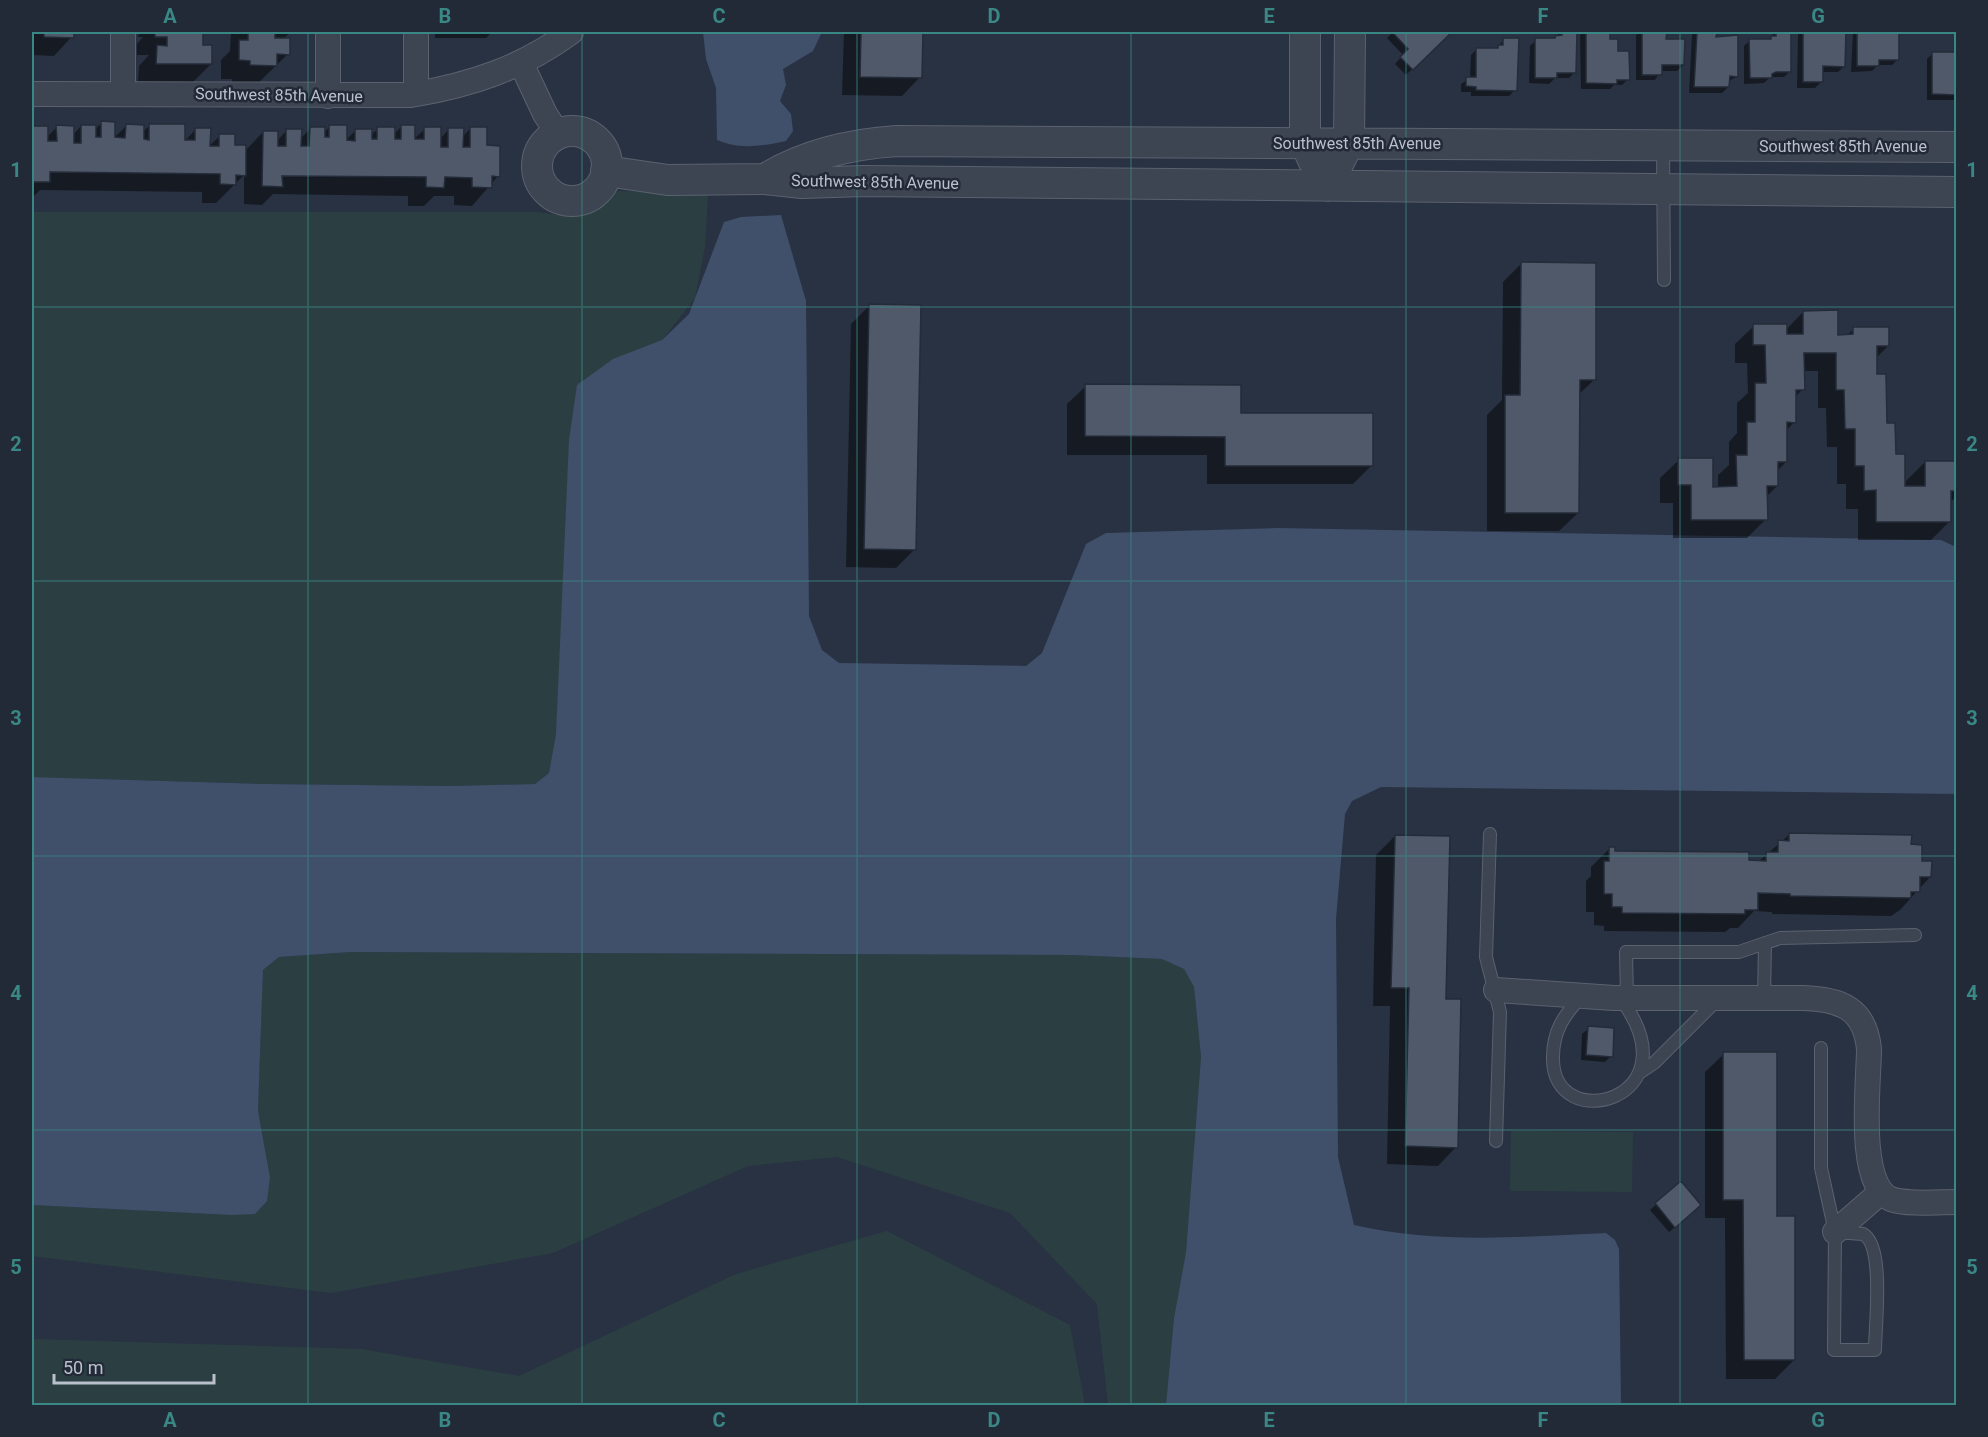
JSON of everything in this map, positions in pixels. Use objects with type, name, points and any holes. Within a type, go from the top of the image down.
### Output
[{"type":"street","points":[[123,32],[123,94]]},
{"type":"street","points":[[328,32],[328,96]]},
{"type":"street","points":[[416,32],[416,94]]},
{"type":"street","name":"Southwest 85th Avenue","points":[[32,94],[328,96],[416,94],[464,86],[521,63],[571,32]]},
{"type":"street","points":[[1305,32],[1305,142],[1327,186]]},
{"type":"street","points":[[1327,186],[1349,142],[1350,32]]},
{"type":"street","points":[[521,63],[545,114],[558,134]]},
{"type":"street","points":[[576,131],[593,138],[604,153],[606,171],[598,190],[580,200],[559,199],[550,194],[538,177],[538,156],[542,147],[558,134],[576,131]]},
{"type":"street","name":"Southwest 85th Avenue","points":[[765,179],[807,158],[890,141],[1956,147]]},
{"type":"street","name":"Southwest 85th Avenue","points":[[606,171],[668,180],[765,179],[802,183],[864,181],[1956,192]]},
{"type":"street","points":[[1496,990],[1623,998],[1814,998],[1837,1002],[1859,1017],[1864,1025],[1869,1049],[1868,1152],[1873,1177],[1881,1192],[1896,1200],[1956,1202]]},
{"type":"street","points":[[1835,1232],[1881,1192]]},
{"type":"lane","points":[[1663,145],[1664,280]]},
{"type":"lane","points":[[1490,834],[1486,957],[1488,973],[1496,990],[1500,1012],[1496,1141]]},
{"type":"lane","points":[[1581,996],[1560,1022],[1554,1040],[1552,1063],[1561,1086],[1576,1098],[1608,1100],[1629,1087],[1638,1073],[1643,1056],[1642,1039],[1634,1017],[1623,998],[1626,951],[1739,952],[1780,938],[1915,935]]},
{"type":"lane","points":[[1764,998],[1765,943]]},
{"type":"lane","points":[[1638,1073],[1654,1063],[1706,1015],[1720,998]]},
{"type":"lane","points":[[1821,1048],[1821,1168],[1835,1232],[1834,1350],[1875,1350],[1876,1266],[1872,1243],[1863,1234],[1835,1232]]},
{"type":"green space","points":[[617,191],[708,193],[705,247],[695,298],[662,340],[556,734],[549,773],[535,784],[450,786],[265,784],[32,777],[32,212],[537,212],[571,215],[588,210]]},
{"type":"green space","points":[[351,952],[1072,955],[1162,959],[1184,969],[1194,987],[1201,1057],[1186,1252],[1174,1318],[1166,1405],[1108,1405],[1097,1304],[1010,1213],[837,1157],[748,1166],[553,1253],[331,1293],[32,1256],[32,1205],[231,1215],[270,1177],[258,1111],[263,970],[279,957]]},
{"type":"green space","points":[[1511,1131],[1633,1132],[1632,1192],[1510,1191]]},
{"type":"green space","points":[[887,1231],[1070,1325],[1085,1405],[32,1405],[32,1339],[361,1349],[519,1376],[736,1274]]},
{"type":"water","points":[[703,32],[822,32],[813,51],[783,69],[786,85],[780,101],[791,114],[793,131],[786,141],[760,146],[743,146],[717,140],[716,88],[706,59]]},
{"type":"water","points":[[781,215],[806,301],[809,616],[822,650],[839,663],[1026,666],[1042,653],[1086,544],[1106,533],[1277,528],[1941,540],[1956,547],[1956,794],[1381,787],[1352,801],[1345,814],[1336,919],[1338,1157],[1354,1225],[1416,1235],[1447,1237],[1479,1238],[1606,1233],[1615,1240],[1619,1249],[1621,1405],[1166,1405],[1174,1318],[1186,1252],[1201,1057],[1194,987],[1184,969],[1162,959],[1072,955],[351,952],[279,957],[263,970],[258,1111],[270,1177],[267,1201],[255,1214],[231,1215],[32,1205],[32,777],[265,784],[450,786],[535,784],[549,773],[556,734],[569,440],[577,385],[613,359],[662,340],[689,314],[724,222],[741,217]]},
{"type":"building","points":[[44,32],[74,32],[74,38],[44,37]]},
{"type":"building","points":[[155,32],[203,32],[203,45],[212,45],[212,64],[156,64],[157,45],[167,46],[167,37],[155,37]]},
{"type":"building","points":[[248,32],[275,32],[275,38],[290,38],[290,55],[277,54],[277,66],[250,65],[250,61],[239,60],[239,40],[248,40]]},
{"type":"building","points":[[861,32],[923,32],[922,78],[860,77]]},
{"type":"building","points":[[1392,32],[1452,32],[1413,70],[1400,57],[1408,49]]},
{"type":"building","points":[[1562,32],[1577,32],[1576,73],[1557,73],[1557,78],[1535,78],[1535,38],[1555,38],[1555,36],[1562,35]]},
{"type":"building","points":[[1586,32],[1610,32],[1610,39],[1618,39],[1618,51],[1629,51],[1630,80],[1617,80],[1617,84],[1586,83]]},
{"type":"building","points":[[1642,32],[1667,32],[1666,39],[1685,39],[1684,65],[1662,65],[1662,75],[1642,75]]},
{"type":"building","points":[[1697,32],[1717,33],[1716,37],[1738,35],[1738,77],[1730,76],[1729,87],[1694,87]]},
{"type":"building","points":[[1776,32],[1791,32],[1791,72],[1776,72],[1772,74],[1772,78],[1750,78],[1749,39],[1771,39],[1771,36],[1776,36]]},
{"type":"building","points":[[1803,32],[1846,32],[1845,67],[1823,66],[1823,82],[1803,82]]},
{"type":"building","points":[[1857,32],[1899,32],[1899,60],[1879,60],[1879,66],[1857,66]]},
{"type":"building","points":[[1503,38],[1519,38],[1517,91],[1476,90],[1476,87],[1466,86],[1466,77],[1476,77],[1476,48],[1498,48],[1498,45],[1503,45]]},
{"type":"building","points":[[1932,52],[1956,52],[1956,95],[1932,94]]},
{"type":"building","points":[[101,121],[115,122],[115,137],[125,138],[126,124],[144,125],[144,139],[149,140],[149,124],[185,124],[185,140],[195,140],[195,128],[211,128],[210,146],[219,146],[219,134],[235,134],[235,145],[246,145],[246,176],[236,175],[236,185],[220,184],[220,174],[50,172],[50,182],[32,182],[33,126],[48,126],[48,141],[57,141],[56,125],[74,126],[74,143],[81,143],[81,125],[96,125],[96,137],[101,137]]},
{"type":"building","points":[[329,125],[347,125],[347,140],[355,141],[355,129],[372,129],[372,139],[377,139],[377,127],[395,127],[395,139],[401,139],[401,125],[415,125],[415,139],[424,139],[424,127],[441,127],[441,147],[448,147],[448,128],[464,128],[463,147],[470,147],[470,127],[487,127],[487,145],[500,146],[500,177],[492,176],[492,188],[472,187],[472,178],[445,177],[444,188],[426,187],[426,177],[282,176],[283,187],[262,186],[263,131],[278,131],[278,146],[286,146],[286,129],[302,129],[301,146],[309,146],[310,127],[325,127],[325,137],[329,137]]},
{"type":"building","points":[[1521,262],[1596,263],[1596,380],[1580,380],[1579,513],[1505,513],[1505,395],[1520,395]]},
{"type":"building","points":[[869,304],[921,305],[916,550],[864,549]]},
{"type":"building","points":[[1838,310],[1838,335],[1853,334],[1853,327],[1889,327],[1889,346],[1877,346],[1877,374],[1886,374],[1887,423],[1895,423],[1896,454],[1905,454],[1905,486],[1925,486],[1925,461],[1956,461],[1956,491],[1951,491],[1951,522],[1876,522],[1876,490],[1864,491],[1864,466],[1855,466],[1855,429],[1845,429],[1844,390],[1836,390],[1836,353],[1804,353],[1805,390],[1796,390],[1796,423],[1787,422],[1787,462],[1778,462],[1778,486],[1767,486],[1768,520],[1691,520],[1691,485],[1678,485],[1678,458],[1713,458],[1713,487],[1737,486],[1736,455],[1747,455],[1747,422],[1755,422],[1755,383],[1766,383],[1765,345],[1753,345],[1753,324],[1787,324],[1787,334],[1803,334],[1803,311]]},
{"type":"building","points":[[1085,384],[1241,385],[1241,413],[1373,413],[1373,466],[1225,466],[1225,437],[1085,436]]},
{"type":"building","points":[[1789,833],[1912,835],[1911,844],[1922,845],[1922,861],[1932,861],[1931,877],[1920,877],[1920,892],[1911,892],[1911,898],[1790,896],[1790,894],[1758,893],[1758,910],[1745,910],[1745,914],[1622,913],[1622,907],[1612,907],[1612,894],[1604,894],[1604,861],[1609,861],[1609,847],[1615,847],[1615,851],[1749,852],[1749,860],[1766,861],[1766,852],[1778,852],[1778,840],[1789,841]]},
{"type":"building","points":[[1395,835],[1450,836],[1446,999],[1461,999],[1458,1148],[1405,1146],[1409,988],[1391,988]]},
{"type":"building","points":[[1588,1026],[1614,1028],[1613,1057],[1586,1055]]},
{"type":"building","points":[[1723,1052],[1777,1052],[1777,1216],[1795,1216],[1795,1360],[1744,1360],[1743,1200],[1723,1200]]},
{"type":"building","points":[[1681,1181],[1701,1205],[1675,1228],[1655,1203]]}]
